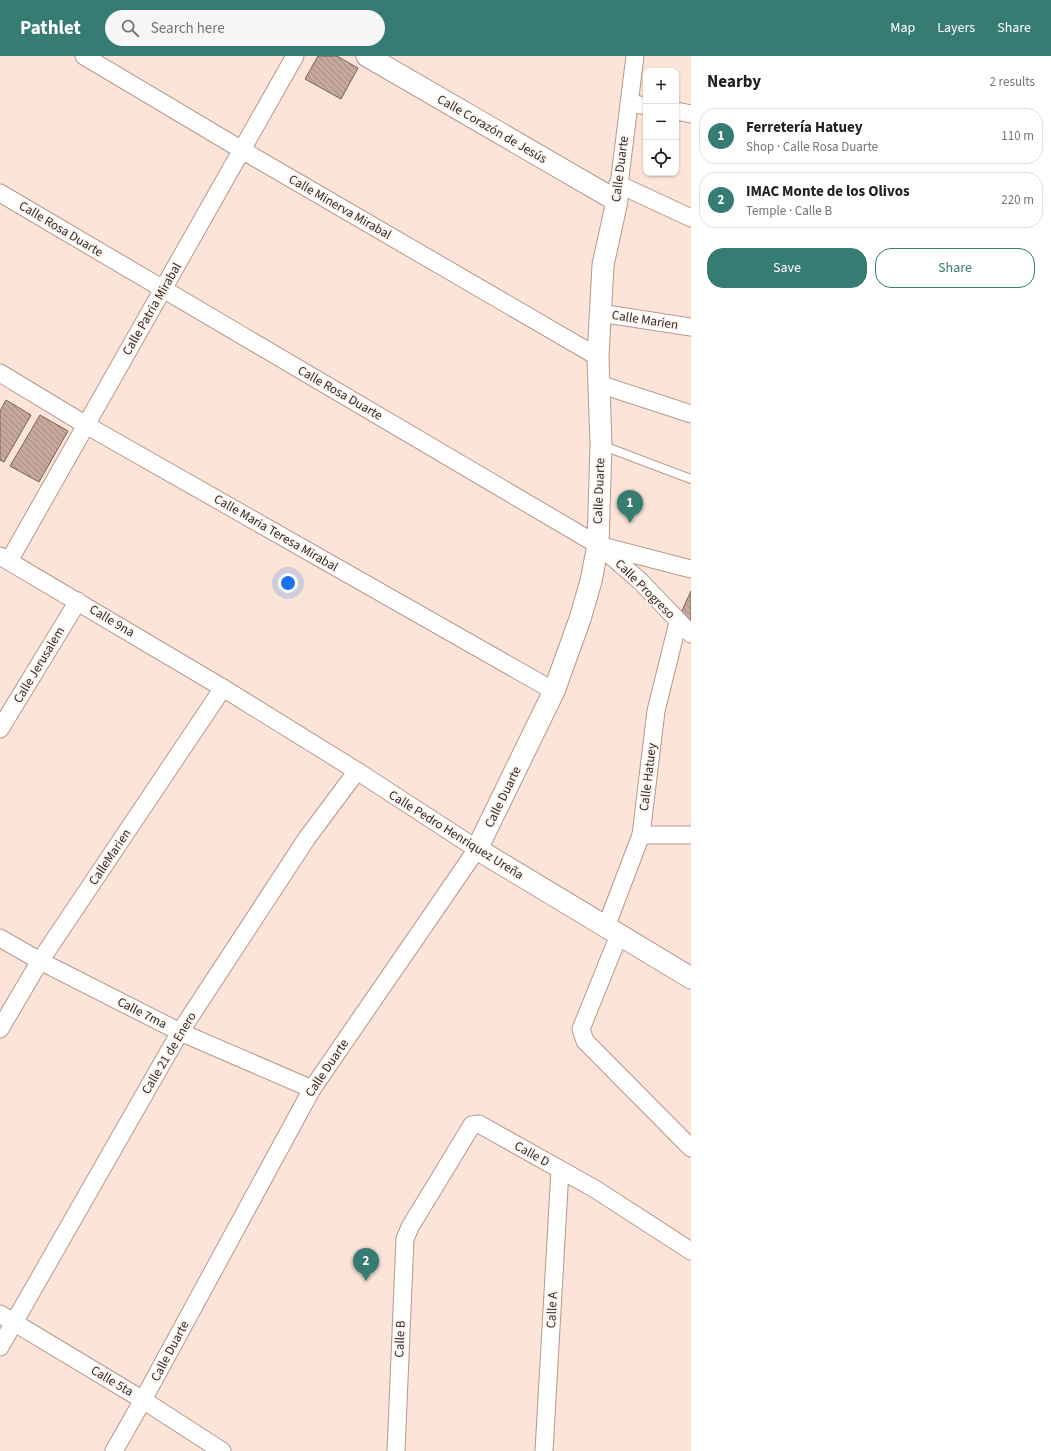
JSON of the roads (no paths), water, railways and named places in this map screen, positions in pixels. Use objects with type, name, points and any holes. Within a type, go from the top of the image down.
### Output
[{"type":"street","name":"Calle Minerva Mirabal","points":[[84,56],[242,150],[598,357]]},
{"type":"street","name":"Calle Patria Mirabal","points":[[4,558],[86,425],[295,56]]},
{"type":"street","name":"Calle Corazón de Jesús","points":[[367,56],[617,193]]},
{"type":"street","name":"Calle Duarte","points":[[114,1451],[144,1400],[312,1089],[478,849],[554,691],[580,619],[591,581],[598,545],[601,445],[598,357],[603,265],[617,193],[635,56]]},
{"type":"street","points":[[629,103],[643,105]]},
{"type":"street","points":[[679,112],[691,114]]},
{"type":"street","name":"Calle Rosa Duarte","points":[[0,193],[598,545],[691,569]]},
{"type":"street","points":[[617,193],[691,218]]},
{"type":"street","name":"Calle Marien","points":[[600,313],[691,327]]},
{"type":"street","name":"Calle Maria Teresa Mirabal","points":[[0,374],[86,425],[554,691]]},
{"type":"street","points":[[599,384],[691,414]]},
{"type":"street","name":"Calle Progreso","points":[[598,545],[640,581],[691,634]]},
{"type":"street","name":"Calle 9na","points":[[4,558],[223,688]]},
{"type":"street","name":"Calle Jerusalem","points":[[0,729],[78,601]]},
{"type":"street","name":"Calle Hatuey","points":[[678,622],[656,711],[641,835],[581,1029],[585,1041],[691,1148]]},
{"type":"street","name":"Calle Pedro Henriquez Ureña","points":[[223,688],[357,771],[478,849],[691,978]]},
{"type":"street","name":"CalleMarien","points":[[0,1029],[40,961],[223,688]]},
{"type":"street","name":"Calle 21 de Enero","points":[[0,1347],[7,1318],[180,1032],[307,838],[357,771]]},
{"type":"street","points":[[641,835],[691,835]]},
{"type":"street","name":"Calle 7ma","points":[[0,938],[40,961],[180,1032],[312,1089]]},
{"type":"street","name":"Calle D","points":[[410,1227],[472,1126],[479,1124],[595,1189],[691,1251]]},
{"type":"street","name":"Calle A","points":[[544,1451],[560,1170]]},
{"type":"street","name":"Calle B","points":[[396,1451],[404,1250],[405,1239],[410,1227]]},
{"type":"street","name":"Calle 5ta","points":[[7,1318],[144,1400],[222,1451]]},
{"type":"lane","points":[[601,445],[691,479]]},
{"type":"place","name":"Ferretería Hatuey","points":[[630,523]]},
{"type":"place","name":"IMAC Monte de los Olivos","points":[[366,1281]]}]
